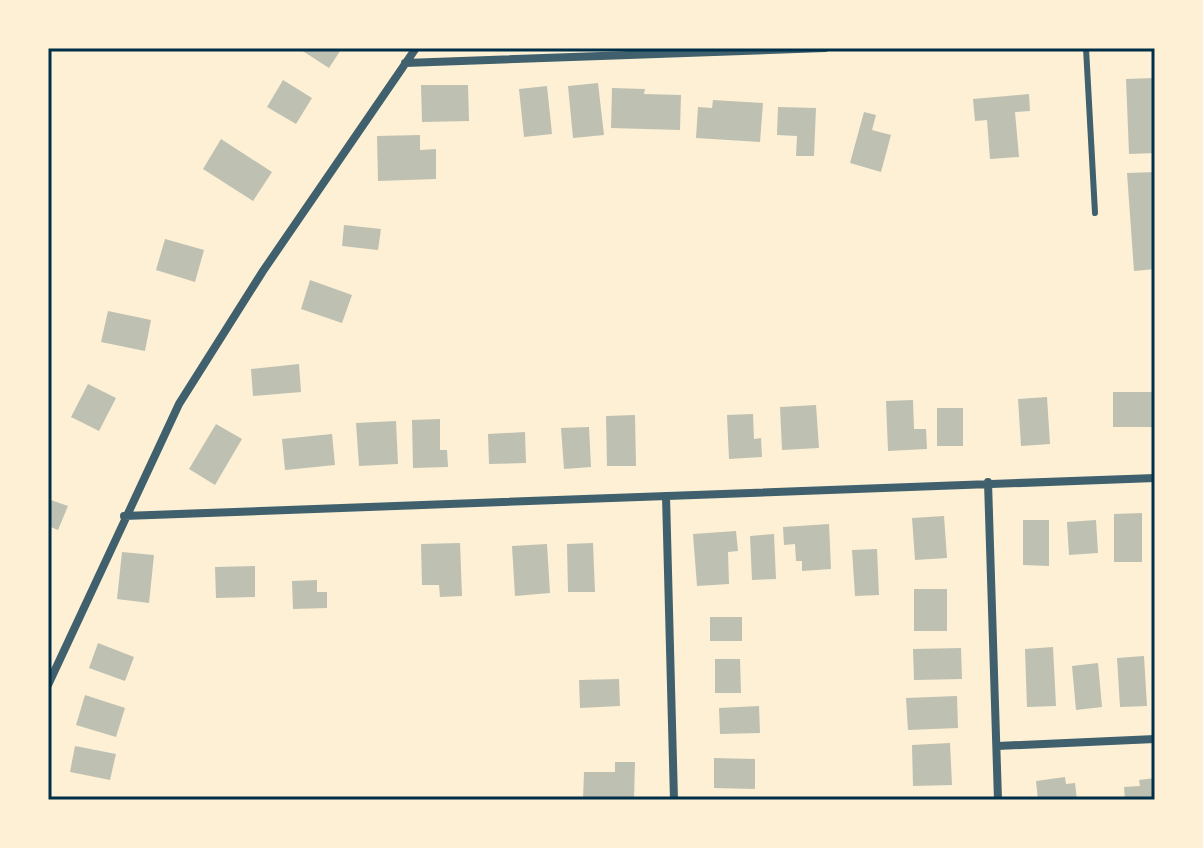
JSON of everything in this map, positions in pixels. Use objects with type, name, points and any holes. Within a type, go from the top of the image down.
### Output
[{"type":"street","points":[[48,685],[124,516],[179,404],[263,271],[416,48]]},
{"type":"street","points":[[405,63],[825,48]]},
{"type":"street","points":[[124,516],[1155,478]]},
{"type":"street","points":[[988,482],[998,800]]},
{"type":"street","points":[[666,496],[674,800]]},
{"type":"street","points":[[998,746],[1155,739]]},
{"type":"lane","points":[[1086,48],[1095,213]]},
{"type":"building","points":[[298,48],[342,48],[329,68]]},
{"type":"building","points":[[1155,78],[1155,153],[1129,154],[1126,79]]},
{"type":"building","points":[[283,80],[312,98],[296,124],[267,107]]},
{"type":"building","points":[[598,83],[604,135],[573,138],[568,86]]},
{"type":"building","points":[[421,85],[468,85],[469,121],[422,122]]},
{"type":"building","points":[[547,86],[552,134],[524,137],[519,89]]},
{"type":"building","points":[[612,88],[645,89],[644,94],[681,95],[680,130],[611,128]]},
{"type":"building","points":[[1029,94],[1030,111],[1015,112],[1019,157],[990,159],[987,120],[975,121],[973,99]]},
{"type":"building","points":[[713,100],[763,103],[760,142],[696,138],[698,107],[712,108]]},
{"type":"building","points":[[778,107],[816,108],[814,156],[796,156],[797,136],[777,135]]},
{"type":"building","points":[[864,112],[876,115],[872,130],[891,135],[881,172],[850,163]]},
{"type":"building","points":[[420,135],[420,150],[436,149],[436,179],[378,181],[377,136]]},
{"type":"building","points":[[221,139],[272,172],[253,201],[203,169]]},
{"type":"building","points":[[1155,172],[1155,269],[1134,271],[1127,173]]},
{"type":"building","points":[[344,225],[381,229],[378,250],[342,246]]},
{"type":"building","points":[[165,239],[204,250],[195,282],[156,270]]},
{"type":"building","points":[[310,280],[352,295],[342,323],[301,309]]},
{"type":"building","points":[[108,311],[151,320],[145,351],[101,342]]},
{"type":"building","points":[[299,364],[301,392],[253,396],[251,369]]},
{"type":"building","points":[[88,384],[116,398],[99,431],[71,417]]},
{"type":"building","points":[[1113,392],[1155,392],[1155,427],[1113,427]]},
{"type":"building","points":[[1047,397],[1050,444],[1021,446],[1018,399]]},
{"type":"building","points":[[913,400],[914,429],[926,429],[927,449],[888,451],[886,401]]},
{"type":"building","points":[[816,405],[819,448],[782,450],[780,407]]},
{"type":"building","points":[[937,408],[963,408],[963,446],[937,446]]},
{"type":"building","points":[[753,414],[754,439],[761,438],[762,457],[729,459],[727,415]]},
{"type":"building","points":[[635,415],[636,466],[607,466],[606,416]]},
{"type":"building","points":[[440,419],[440,450],[447,450],[448,467],[413,468],[412,420]]},
{"type":"building","points":[[396,421],[398,464],[359,466],[356,423]]},
{"type":"building","points":[[216,424],[242,439],[215,485],[189,469]]},
{"type":"building","points":[[589,427],[591,467],[564,469],[561,428]]},
{"type":"building","points":[[525,432],[526,463],[489,464],[488,434]]},
{"type":"building","points":[[332,434],[335,465],[285,470],[282,439]]},
{"type":"building","points":[[48,499],[68,506],[58,530],[48,526]]},
{"type":"building","points":[[1142,513],[1142,562],[1114,562],[1114,514]]},
{"type":"building","points":[[944,516],[947,558],[915,560],[912,518]]},
{"type":"building","points":[[1023,520],[1049,520],[1049,566],[1023,565]]},
{"type":"building","points":[[1096,520],[1098,553],[1069,555],[1067,522]]},
{"type":"building","points":[[829,524],[831,569],[802,571],[802,561],[796,561],[795,544],[784,545],[783,527]]},
{"type":"building","points":[[736,531],[738,551],[728,552],[729,584],[697,586],[693,534]]},
{"type":"building","points":[[774,534],[776,579],[752,580],[750,536]]},
{"type":"building","points":[[460,543],[462,596],[440,597],[439,585],[422,585],[421,544]]},
{"type":"building","points":[[593,543],[595,592],[568,592],[567,544]]},
{"type":"building","points":[[547,544],[550,593],[515,596],[512,546]]},
{"type":"building","points":[[877,549],[879,595],[855,596],[852,550]]},
{"type":"building","points":[[122,552],[154,555],[149,603],[117,599]]},
{"type":"building","points":[[255,566],[255,597],[216,598],[215,567]]},
{"type":"building","points":[[317,580],[317,592],[327,592],[327,608],[293,609],[292,581]]},
{"type":"building","points":[[914,589],[947,589],[947,631],[914,631]]},
{"type":"building","points":[[710,617],[742,617],[742,641],[710,641]]},
{"type":"building","points":[[98,643],[134,657],[125,681],[89,668]]},
{"type":"building","points":[[1053,647],[1056,706],[1027,707],[1025,649]]},
{"type":"building","points":[[961,648],[962,679],[914,680],[913,649]]},
{"type":"building","points":[[1144,656],[1147,706],[1120,707],[1117,658]]},
{"type":"building","points":[[715,659],[740,659],[741,693],[715,693]]},
{"type":"building","points":[[1098,663],[1102,707],[1076,710],[1072,666]]},
{"type":"building","points":[[619,679],[620,706],[580,708],[579,680]]},
{"type":"building","points":[[85,695],[125,708],[116,737],[76,725]]},
{"type":"building","points":[[957,696],[958,728],[908,730],[906,698]]},
{"type":"building","points":[[759,706],[760,733],[720,734],[719,708]]},
{"type":"building","points":[[950,743],[952,785],[913,786],[912,745]]},
{"type":"building","points":[[75,746],[116,754],[110,780],[70,772]]},
{"type":"building","points":[[714,758],[755,759],[755,789],[714,788]]},
{"type":"building","points":[[615,762],[635,762],[634,800],[583,800],[584,772],[615,772]]},
{"type":"building","points":[[1065,777],[1066,784],[1075,783],[1077,800],[1038,800],[1036,781]]},
{"type":"building","points":[[1155,778],[1155,800],[1125,800],[1124,787],[1140,786],[1139,780]]}]
